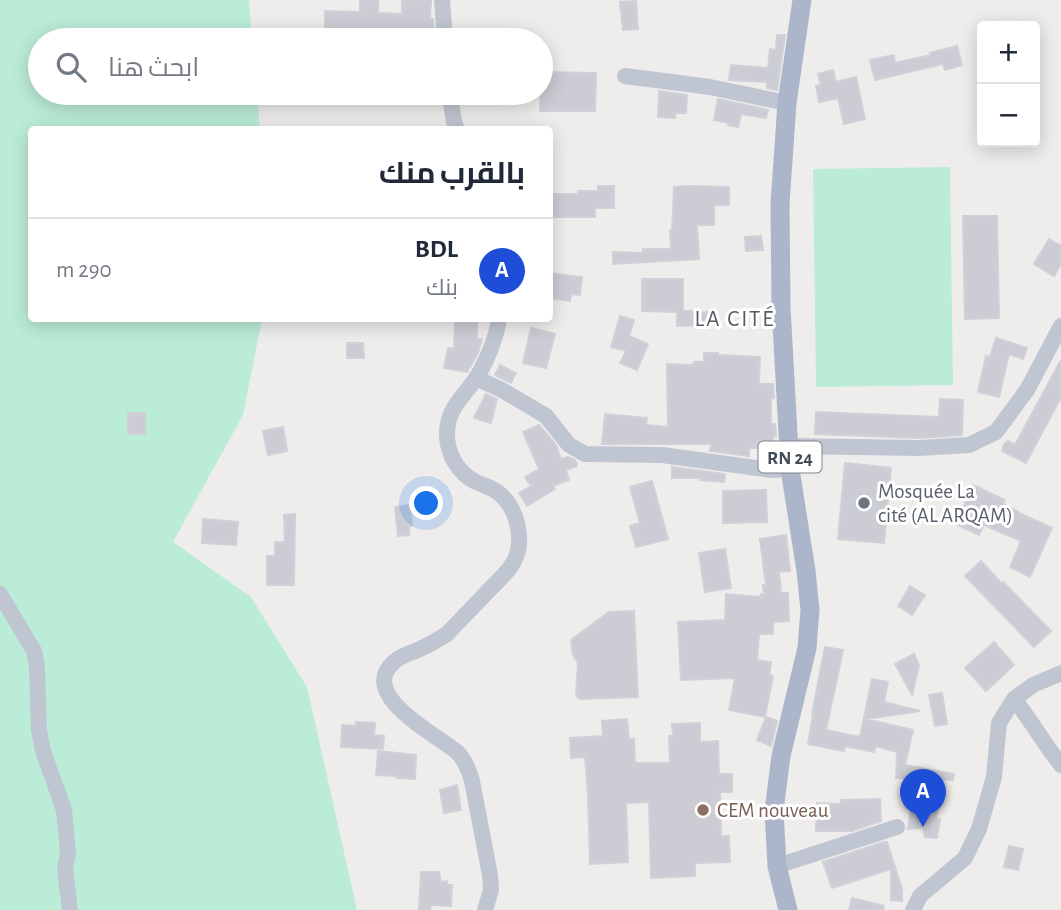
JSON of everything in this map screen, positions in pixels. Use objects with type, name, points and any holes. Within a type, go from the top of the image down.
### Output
[{"type":"main road","name":"RN 24","points":[[788,910],[777,866],[774,811],[780,757],[807,648],[810,610],[790,469],[781,307],[780,204],[787,103],[802,0]]},
{"type":"street","points":[[442,0],[444,28]]},
{"type":"street","points":[[625,76],[710,87],[787,103]]},
{"type":"street","points":[[451,105],[456,126]]},
{"type":"street","points":[[485,910],[491,890],[490,875],[469,770],[456,751],[409,718],[389,697],[385,685],[387,672],[392,664],[447,634],[510,569],[518,551],[519,531],[507,503],[494,490],[465,475],[451,456],[447,444],[450,415],[456,402],[476,378],[493,343],[498,322]]},
{"type":"street","points":[[789,446],[919,448],[969,445],[996,432],[1027,390],[1061,326]]},
{"type":"street","points":[[476,378],[546,416],[569,445],[585,454],[662,455],[771,470],[790,469]]},
{"type":"street","points":[[0,594],[34,651],[37,667],[38,730],[64,810],[68,853],[65,869],[70,910]]},
{"type":"street","points":[[913,910],[920,896],[965,858],[979,829],[994,777],[999,723],[1014,699],[1033,685],[1061,673]]},
{"type":"street","points":[[1014,699],[1061,765]]},
{"type":"street","points":[[777,866],[897,827]]},
{"type":"green space","points":[[0,0],[249,0],[251,28],[28,28],[28,105],[258,105],[260,126],[28,126],[28,322],[261,322],[243,415],[173,542],[251,597],[307,687],[357,910],[0,910]]},
{"type":"green space","points":[[950,167],[953,385],[816,387],[813,169]]},
{"type":"building","points":[[360,0],[378,0],[378,13],[402,14],[402,0],[431,0],[430,19],[433,19],[433,28],[325,28],[325,11],[360,12]]},
{"type":"building","points":[[636,1],[638,29],[623,30],[620,2]]},
{"type":"building","points":[[777,35],[785,35],[777,90],[767,88],[767,82],[729,80],[731,65],[768,68],[770,49],[776,50]]},
{"type":"building","points":[[957,46],[962,65],[945,70],[943,64],[875,80],[870,60],[894,55],[895,63]]},
{"type":"building","points":[[833,70],[836,82],[856,77],[865,119],[844,124],[838,98],[819,102],[816,86],[821,85],[818,74]]},
{"type":"building","points":[[553,72],[596,73],[595,111],[540,111],[540,105],[553,105]]},
{"type":"building","points":[[659,91],[687,95],[686,113],[675,113],[675,118],[658,117]]},
{"type":"building","points":[[718,99],[768,110],[766,118],[741,114],[738,127],[714,120]]},
{"type":"building","points":[[598,186],[614,186],[614,208],[595,208],[595,217],[553,217],[553,194],[598,191]]},
{"type":"building","points":[[674,187],[729,187],[729,205],[714,205],[714,225],[697,225],[699,259],[613,264],[613,252],[643,253],[643,249],[671,249]]},
{"type":"building","points":[[963,216],[997,216],[999,318],[965,319]]},
{"type":"building","points":[[761,236],[763,250],[746,251],[745,237]]},
{"type":"building","points":[[1049,239],[1061,246],[1061,264],[1054,276],[1034,264]]},
{"type":"building","points":[[553,273],[582,277],[580,295],[571,294],[570,301],[553,298]]},
{"type":"building","points":[[642,279],[683,279],[683,311],[707,312],[708,325],[677,326],[677,312],[642,311]]},
{"type":"building","points":[[620,316],[634,320],[629,336],[648,344],[637,370],[620,363],[626,351],[611,347]]},
{"type":"building","points":[[455,322],[477,322],[477,339],[482,339],[478,353],[467,372],[444,368],[448,348],[454,349]]},
{"type":"building","points":[[531,328],[555,334],[546,368],[523,363]]},
{"type":"building","points":[[996,338],[1027,348],[1023,359],[1009,354],[999,397],[978,392],[986,356],[990,357]]},
{"type":"building","points":[[347,343],[363,343],[364,358],[347,358]]},
{"type":"building","points":[[704,353],[760,357],[759,384],[773,384],[771,424],[775,424],[776,436],[773,436],[773,448],[749,448],[749,456],[710,451],[711,444],[602,444],[605,414],[647,418],[646,425],[668,427],[667,364],[694,365],[694,362],[704,362]]},
{"type":"building","points":[[1061,360],[1061,397],[1026,463],[1002,451],[1004,444],[1008,441],[1015,445]]},
{"type":"building","points":[[500,365],[516,373],[511,383],[495,375]]},
{"type":"building","points":[[486,394],[497,399],[491,423],[474,418]]},
{"type":"building","points":[[940,399],[963,400],[962,435],[919,438],[815,434],[816,412],[939,417]]},
{"type":"building","points":[[128,413],[145,413],[145,434],[128,434]]},
{"type":"building","points":[[539,425],[556,445],[561,459],[568,457],[575,460],[577,466],[566,470],[569,480],[553,486],[555,489],[527,506],[519,493],[531,486],[525,477],[539,469],[523,432]]},
{"type":"building","points":[[283,427],[287,451],[268,455],[263,431]]},
{"type":"building","name":"Mosquée La cité (AL ARQAM)","points":[[845,463],[891,468],[884,543],[838,539]]},
{"type":"building","points":[[672,467],[725,474],[724,482],[700,478],[672,478]]},
{"type":"building","points":[[652,481],[668,539],[636,547],[630,526],[640,523],[630,487]]},
{"type":"building","points":[[973,485],[1005,500],[1003,504],[1019,513],[1052,528],[1030,577],[1010,567],[1021,541],[984,525],[979,535],[956,524]]},
{"type":"building","points":[[766,490],[767,522],[723,523],[723,491]]},
{"type":"building","points":[[410,505],[412,526],[409,526],[409,535],[398,536],[395,507]]},
{"type":"building","points":[[295,514],[294,585],[267,585],[267,556],[275,556],[275,542],[285,542],[284,515]]},
{"type":"building","points":[[203,519],[238,522],[236,545],[202,543]]},
{"type":"building","points":[[786,535],[790,571],[779,572],[781,593],[788,593],[789,621],[773,622],[773,634],[759,634],[757,660],[771,662],[769,675],[773,676],[765,717],[729,710],[735,678],[681,680],[678,622],[725,620],[726,594],[761,597],[761,594],[764,594],[763,585],[766,585],[760,539]]},
{"type":"building","points":[[725,549],[731,588],[705,592],[699,553]]},
{"type":"building","points":[[981,561],[1051,631],[1034,647],[965,576]]},
{"type":"building","points":[[910,586],[925,595],[912,615],[898,606]]},
{"type":"building","points":[[634,611],[638,697],[580,699],[576,695],[578,663],[573,655],[571,640],[609,612]]},
{"type":"building","points":[[994,642],[1014,665],[986,691],[965,668]]},
{"type":"building","points":[[825,647],[843,650],[826,730],[860,737],[872,679],[888,682],[884,702],[920,711],[866,719],[913,730],[905,765],[954,774],[953,780],[896,778],[897,752],[876,746],[874,752],[845,746],[844,751],[808,744]]},
{"type":"building","points":[[914,654],[919,665],[912,695],[895,664]]},
{"type":"building","points":[[942,693],[947,724],[935,726],[929,695]]},
{"type":"building","points":[[766,717],[777,721],[771,746],[757,740]]},
{"type":"building","points":[[627,719],[629,739],[634,739],[635,763],[670,763],[669,736],[673,736],[672,724],[700,723],[700,742],[718,741],[719,774],[732,774],[732,792],[720,792],[721,836],[729,836],[730,862],[695,863],[695,876],[651,878],[649,802],[626,803],[628,862],[590,864],[585,757],[571,758],[570,738],[603,736],[602,721]]},
{"type":"building","points":[[356,722],[375,723],[374,735],[384,736],[383,749],[341,747],[342,725],[356,726]]},
{"type":"building","points":[[378,751],[416,755],[415,779],[376,775]]},
{"type":"building","points":[[457,785],[461,810],[444,813],[440,790]]},
{"type":"building","points":[[940,796],[936,819],[940,819],[937,838],[925,837],[923,828],[908,829],[912,798]]},
{"type":"building","points":[[880,799],[881,821],[852,831],[816,831],[817,803],[841,804],[841,800]]},
{"type":"building","points":[[887,842],[902,889],[902,901],[891,900],[891,869],[832,888],[823,862]]},
{"type":"building","points":[[1009,846],[1023,849],[1018,870],[1004,867]]},
{"type":"building","points":[[421,872],[439,872],[441,882],[447,881],[447,885],[452,885],[451,906],[431,905],[430,910],[419,910]]},
{"type":"building","points":[[852,898],[884,906],[883,910],[849,910]]},
{"type":"place","name":"Mosquée La cité (AL ARQAM)","points":[[864,503]]},
{"type":"place","name":"CEM nouveau","points":[[703,810]]},
{"type":"place","name":"BDL","points":[[923,827]]},
{"type":"district","name":"LA CITÉ","points":[[735,318]]}]
